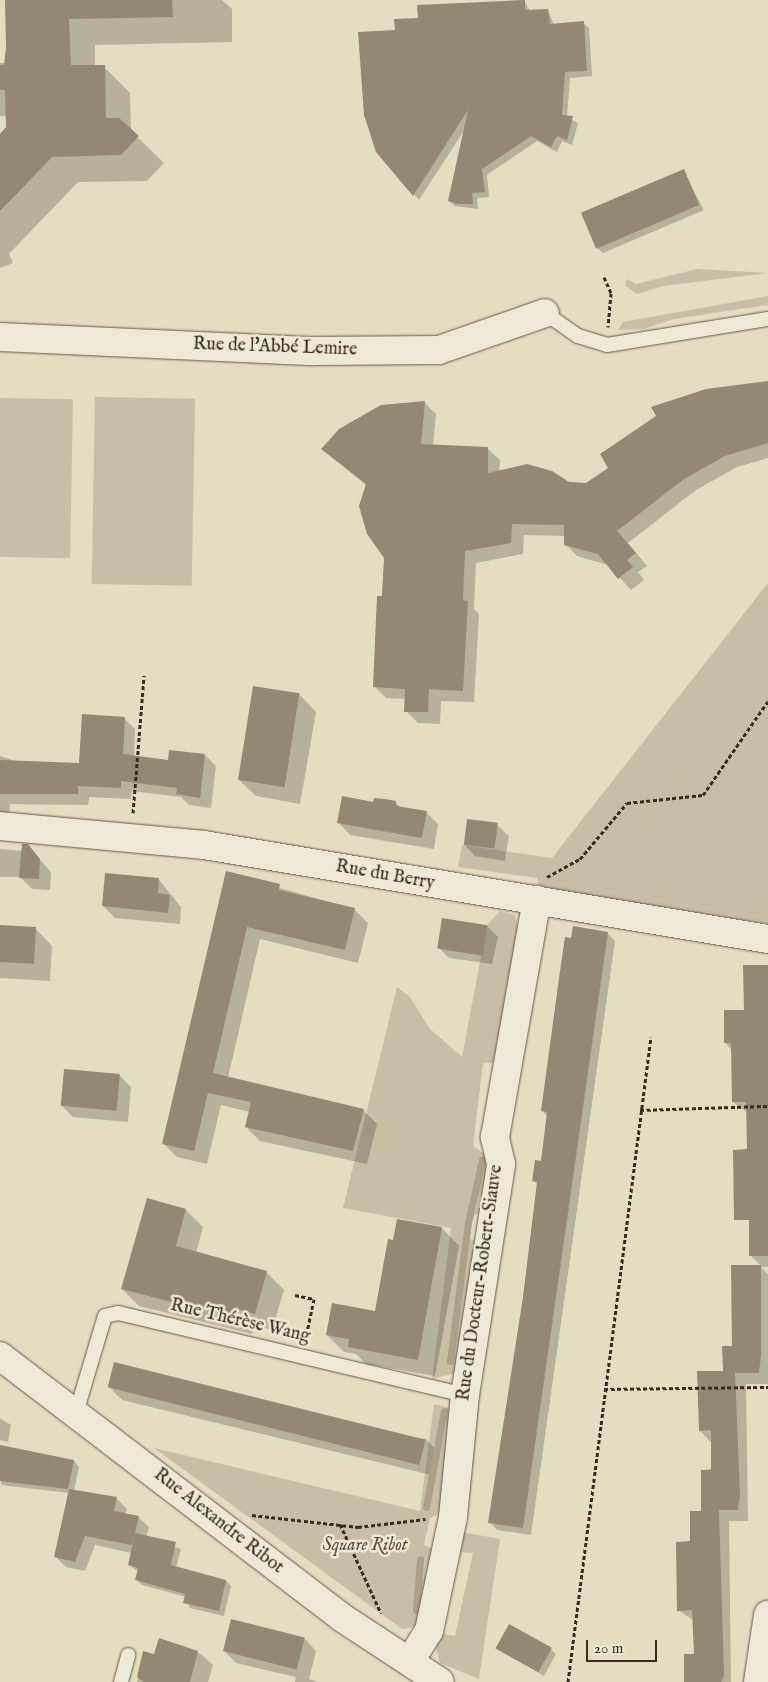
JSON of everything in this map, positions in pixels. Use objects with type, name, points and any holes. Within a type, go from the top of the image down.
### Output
[{"type":"street","name":"Rue de l'Abbé Lemire","points":[[0,337],[314,351],[439,350],[545,313]]},
{"type":"street","name":"Rue du Berry","points":[[0,826],[204,845],[768,939]]},
{"type":"street","name":"Rue du Docteur-Robert-Siauve","points":[[402,1656],[429,1631],[453,1517],[465,1395],[501,1164],[495,1137],[537,900]]},
{"type":"street","name":"Rue Alexandre Ribot","points":[[0,1356],[341,1617],[440,1682]]},
{"type":"street","points":[[758,1682],[768,1615]]},
{"type":"lane","points":[[545,313],[578,336],[607,345],[768,319]]},
{"type":"lane","name":"Rue Thérèse Wang","points":[[76,1414],[105,1316],[118,1313],[465,1395]]},
{"type":"lane","points":[[121,1682],[128,1655]]},
{"type":"path","points":[[604,277],[612,293],[607,345]]},
{"type":"path","points":[[132,839],[144,676]]},
{"type":"path","points":[[537,900],[548,874],[580,859],[627,804],[703,795],[768,700]]},
{"type":"path","points":[[568,1682],[604,1389],[651,1036]]},
{"type":"path","points":[[640,1110],[768,1106]]},
{"type":"path","points":[[295,1295],[314,1298],[301,1356]]},
{"type":"path","points":[[604,1389],[768,1387]]},
{"type":"path","points":[[242,1511],[358,1528],[419,1522],[442,1513],[453,1517]]},
{"type":"path","points":[[340,1524],[402,1656]]},
{"type":"green space","points":[[697,269],[768,273],[663,286],[637,294],[625,285],[627,279],[636,284]]},
{"type":"green space","points":[[768,296],[768,305],[674,319],[644,329],[618,330],[623,322]]},
{"type":"green space","points":[[95,397],[195,399],[192,586],[92,584]]},
{"type":"green space","points":[[0,398],[73,399],[70,558],[0,557]]},
{"type":"green space","points":[[768,583],[768,924],[540,888],[537,878],[458,867],[462,845],[552,858]]},
{"type":"green space","points":[[500,911],[515,915],[518,926],[502,1062],[483,1063],[473,1146],[490,1158],[482,1211],[473,1216],[469,1238],[476,1242],[456,1373],[432,1379],[451,1228],[343,1208],[397,987],[410,997],[430,1029],[462,1057],[487,925]]},
{"type":"green space","name":"Square Ribot","points":[[434,1404],[453,1409],[442,1513],[430,1518],[424,1545],[433,1549],[425,1615],[413,1627],[402,1629],[154,1448],[420,1511]]},
{"type":"green space","points":[[462,1532],[500,1539],[479,1679],[440,1663],[436,1649],[437,1633],[455,1636],[473,1553],[459,1552]]},
{"type":"building","points":[[5,0],[172,0],[173,17],[69,19],[71,65],[105,65],[106,118],[119,118],[139,136],[121,155],[52,157],[0,211],[0,134],[6,127],[5,90],[0,90],[0,65],[4,65],[6,47]]},
{"type":"building","points":[[525,0],[525,10],[548,9],[550,24],[584,21],[587,71],[565,72],[562,115],[573,116],[567,140],[557,136],[551,147],[531,136],[482,169],[485,192],[472,193],[473,204],[458,204],[448,201],[468,110],[413,196],[376,152],[364,115],[358,32],[395,30],[394,19],[418,18],[417,5]]},
{"type":"building","points":[[684,169],[699,205],[596,249],[581,213]]},
{"type":"building","points":[[768,381],[768,443],[725,456],[684,479],[617,531],[636,553],[627,560],[633,567],[618,579],[598,554],[564,545],[564,525],[512,524],[511,543],[465,551],[463,600],[468,601],[463,691],[429,689],[428,712],[404,712],[405,689],[373,687],[377,596],[382,596],[384,558],[367,534],[359,506],[366,484],[321,449],[339,429],[381,405],[425,401],[421,444],[488,447],[488,473],[527,464],[552,471],[569,482],[586,483],[608,468],[600,454],[656,416],[651,407],[706,389]]},
{"type":"building","points":[[253,686],[299,693],[285,787],[238,780]]},
{"type":"building","points":[[82,714],[125,717],[123,754],[168,760],[169,750],[205,754],[200,798],[176,794],[177,788],[121,781],[121,788],[78,786],[78,794],[0,794],[0,760],[79,763]]},
{"type":"building","points":[[342,796],[373,802],[374,798],[385,799],[396,801],[396,806],[427,811],[422,838],[337,823]]},
{"type":"building","points":[[467,819],[498,823],[495,849],[464,845]]},
{"type":"building","points":[[22,844],[28,844],[40,859],[39,879],[19,878]]},
{"type":"building","points":[[226,871],[280,884],[279,890],[355,908],[345,950],[247,927],[213,1073],[364,1109],[353,1151],[245,1127],[251,1102],[208,1093],[194,1151],[162,1144]]},
{"type":"building","points":[[105,873],[159,878],[158,893],[170,895],[168,913],[102,906]]},
{"type":"building","points":[[442,918],[487,925],[483,956],[437,949]]},
{"type":"building","points":[[0,925],[36,927],[34,964],[0,962]]},
{"type":"building","points":[[573,926],[608,932],[523,1528],[488,1523],[523,1297],[537,1182],[532,1181],[535,1160],[541,1161],[547,1112],[541,1111],[560,971],[565,937],[571,938]]},
{"type":"building","points":[[743,965],[768,965],[768,1256],[749,1256],[749,1220],[734,1220],[733,1150],[747,1149],[746,1102],[732,1102],[731,1043],[724,1043],[724,1010],[744,1010]]},
{"type":"building","points":[[64,1069],[120,1074],[117,1111],[61,1106]]},
{"type":"building","points":[[147,1198],[186,1209],[176,1246],[267,1271],[255,1314],[237,1309],[235,1318],[121,1289]]},
{"type":"building","points":[[397,1219],[442,1227],[418,1360],[348,1347],[349,1339],[326,1335],[332,1303],[375,1311],[388,1239],[393,1240]]},
{"type":"building","points":[[731,1265],[761,1265],[761,1355],[759,1373],[735,1373],[740,1494],[738,1510],[719,1510],[724,1675],[721,1682],[684,1682],[684,1654],[694,1654],[692,1610],[677,1611],[676,1542],[690,1541],[690,1511],[701,1511],[701,1470],[711,1470],[711,1430],[699,1431],[697,1371],[723,1371],[722,1346],[732,1346]]},
{"type":"building","points":[[114,1362],[425,1440],[419,1465],[108,1387]]},
{"type":"building","points":[[0,1445],[74,1460],[68,1489],[0,1481]]},
{"type":"building","points":[[69,1489],[117,1497],[114,1511],[139,1516],[132,1545],[85,1536],[75,1562],[54,1557]]},
{"type":"building","points":[[135,1533],[176,1542],[171,1565],[226,1580],[219,1611],[183,1603],[185,1594],[135,1580],[138,1568],[128,1565]]},
{"type":"building","points":[[231,1619],[305,1637],[297,1669],[223,1651]]},
{"type":"building","points":[[509,1624],[552,1648],[538,1672],[495,1648]]},
{"type":"building","points":[[159,1638],[198,1651],[190,1682],[144,1682],[137,1677],[143,1651],[154,1654]]},
{"type":"waterway","points":[[450,1361],[468,1223],[482,1160]]},
{"type":"waterway","points":[[426,1507],[444,1411]]},
{"type":"waterway","points":[[416,1610],[420,1559]]}]
